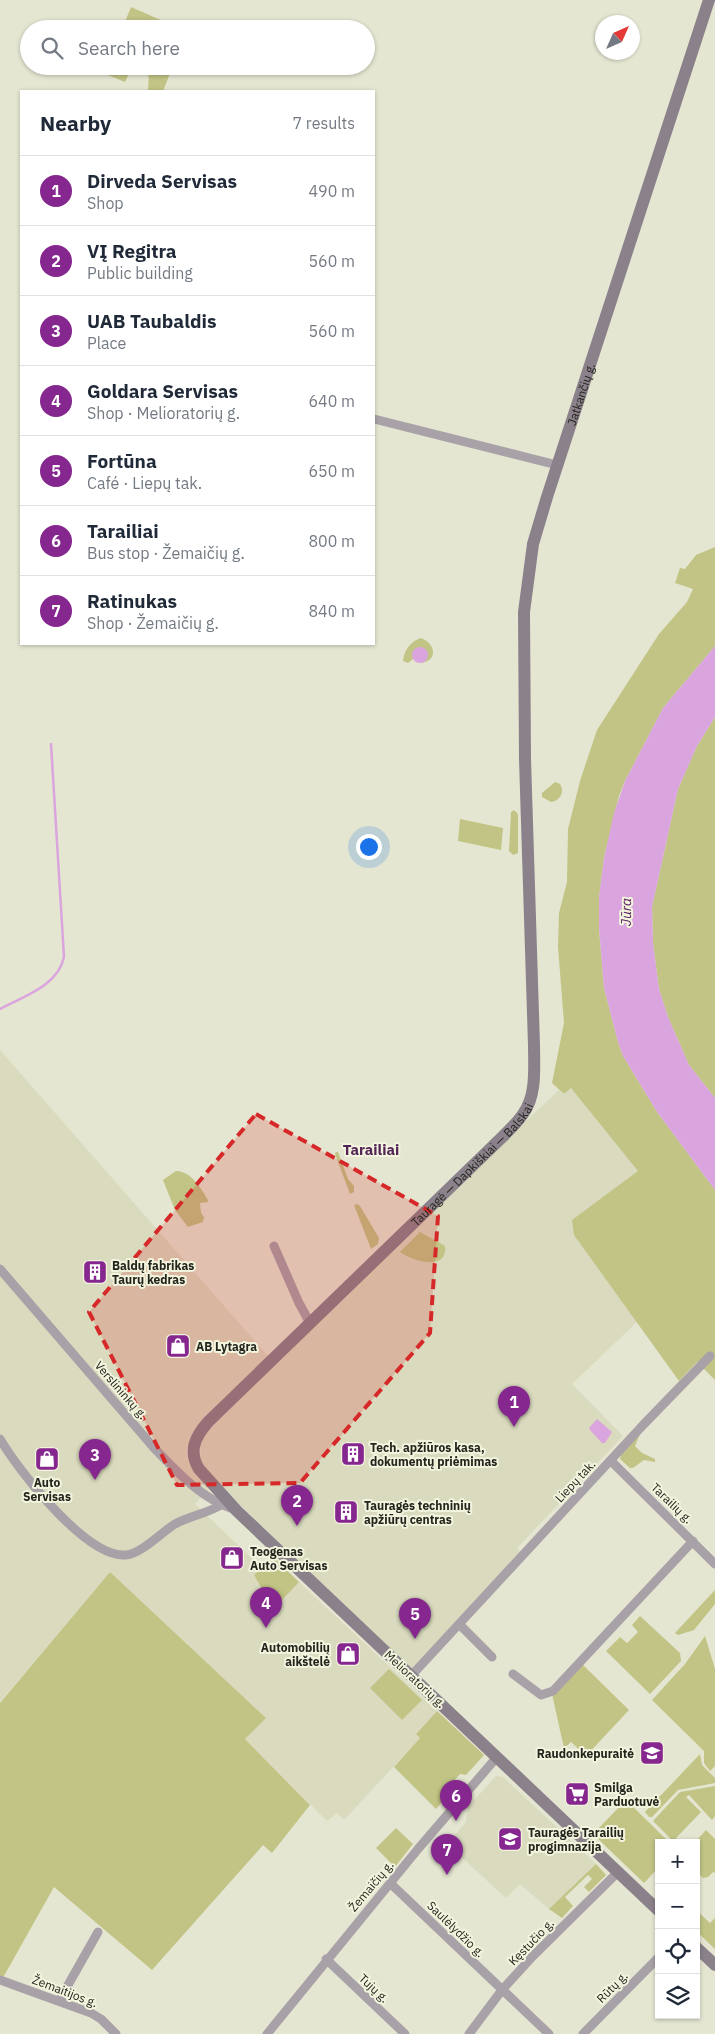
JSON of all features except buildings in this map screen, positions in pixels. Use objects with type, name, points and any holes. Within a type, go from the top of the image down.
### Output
[{"type":"main road","name":"Jatkančių g.","points":[[526,801],[524,612],[533,544],[557,464],[710,0]]},
{"type":"main road","name":"Tauragė — Dapkiškiai — Balskai","points":[[197,1436],[208,1422],[493,1146],[523,1114],[527,1107],[534,1085],[534,1045],[526,801]]},
{"type":"main road","name":"Melioratorių g.","points":[[197,1436],[193,1448],[197,1465],[237,1511],[655,1907]]},
{"type":"main road","points":[[700,1951],[715,1965]]},
{"type":"street","points":[[375,419],[557,464]]},
{"type":"street","points":[[274,1246],[310,1323]]},
{"type":"street","name":"Verslininkų g.","points":[[0,1269],[155,1448],[194,1487],[220,1505],[237,1511]]},
{"type":"street","name":"Liepų tak.","points":[[411,1676],[710,1356]]},
{"type":"street","points":[[0,1439],[40,1495],[90,1541],[113,1554],[134,1553],[177,1523],[210,1511],[220,1505]]},
{"type":"street","name":"Tarailių g.","points":[[611,1461],[715,1564]]},
{"type":"street","points":[[513,1674],[541,1695],[553,1691],[693,1541]]},
{"type":"street","points":[[459,1624],[492,1657]]},
{"type":"street","name":"Žemaičių g.","points":[[267,2034],[326,1960],[496,1757]]},
{"type":"street","name":"Kęstučio g.","points":[[469,2034],[502,1990],[618,1872]]},
{"type":"street","name":"Saulėlydžio g.","points":[[390,1883],[549,2034]]},
{"type":"street","points":[[59,2001],[98,1932]]},
{"type":"street","name":"Tujų g.","points":[[326,1960],[405,2034]]},
{"type":"street","name":"Rūtų g.","points":[[583,2034],[655,1962]]},
{"type":"street","name":"Žemaitijos g.","points":[[0,1980],[91,2013],[101,2019],[116,2034]]},
{"type":"highlighted area","points":[[256,1114],[438,1216],[430,1333],[300,1483],[177,1485],[89,1312]]},
{"type":"shaded area","points":[[0,1050],[268,1356],[198,1427],[190,1438],[186,1451],[188,1460],[209,1489],[195,1504],[261,1567],[254,1575],[262,1589],[262,1602],[276,1594],[282,1600],[299,1582],[437,1711],[416,1733],[420,1738],[344,1820],[337,1813],[327,1821],[245,1739],[266,1718],[110,1572],[0,1702]]},
{"type":"shaded area","points":[[571,1088],[639,1171],[575,1235],[637,1322],[572,1384],[623,1436],[517,1548],[522,1556],[415,1672],[242,1507],[207,1469],[201,1460],[200,1445],[205,1435],[217,1421],[490,1155],[559,1090],[564,1094]]},
{"type":"shaded area","name":"Tauragės Tarailių progimnazija","points":[[496,1776],[503,1777],[596,1864],[549,1909],[520,1884],[506,1898],[447,1844],[466,1822],[468,1807]]},
{"type":"green space","points":[[131,7],[161,20],[126,20]]},
{"type":"green space","points":[[108,75],[128,75],[125,82]]},
{"type":"green space","points":[[148,75],[169,75],[163,90],[148,90]]},
{"type":"green space","points":[[715,547],[715,646],[663,708],[625,781],[619,796],[604,858],[599,897],[599,928],[604,988],[623,1056],[657,1112],[715,1190],[715,1380],[697,1362],[679,1381],[574,1235],[572,1220],[638,1171],[571,1088],[564,1094],[552,1083],[564,1023],[558,947],[559,913],[567,882],[568,829],[580,781],[597,730],[659,634],[687,602],[693,589],[675,583],[680,568],[685,569],[696,555]]},
{"type":"green space","points":[[421,638],[426,640],[432,647],[433,655],[431,659],[421,663],[426,658],[413,653],[413,659],[408,663],[403,661],[409,646]]},
{"type":"green space","points":[[715,717],[715,1098],[689,1065],[668,1017],[659,989],[653,943],[652,907],[678,789],[697,746]]},
{"type":"green space","points":[[555,782],[560,784],[562,793],[557,800],[551,802],[542,797],[542,793]]},
{"type":"green space","points":[[514,810],[518,814],[518,853],[513,855],[509,851],[511,812]]},
{"type":"green space","points":[[460,819],[503,828],[501,850],[458,841]]},
{"type":"green space","points":[[338,1152],[348,1179],[354,1186],[354,1192],[350,1194],[335,1154]]},
{"type":"green space","points":[[176,1171],[191,1177],[208,1200],[208,1202],[200,1203],[201,1213],[204,1217],[203,1222],[188,1227],[175,1210],[163,1180]]},
{"type":"green space","points":[[357,1204],[379,1238],[378,1244],[371,1249],[354,1205]]},
{"type":"green space","points":[[420,1232],[445,1246],[441,1259],[435,1262],[420,1261],[400,1252]]},
{"type":"green space","points":[[640,1434],[635,1446],[642,1453],[655,1459],[655,1462],[644,1460],[630,1468],[620,1459],[621,1455]]},
{"type":"green space","points":[[273,1557],[299,1582],[282,1600],[276,1594],[266,1606],[262,1602],[262,1589],[254,1575]]},
{"type":"green space","points":[[110,1572],[266,1718],[245,1739],[310,1805],[272,1853],[263,1845],[152,1970],[54,1887],[0,1983],[0,1703]]},
{"type":"green space","points":[[715,1590],[715,1604],[694,1630],[678,1635],[675,1633]]},
{"type":"green space","points":[[640,1616],[680,1653],[681,1661],[650,1694],[606,1651],[620,1637],[627,1643],[638,1632],[632,1625]]},
{"type":"green space","points":[[705,1636],[715,1669],[715,1766],[710,1771],[704,1763],[704,1751],[652,1700],[685,1664]]},
{"type":"green space","points":[[582,1664],[629,1710],[586,1756],[571,1742],[564,1748],[552,1694]]},
{"type":"green space","points":[[389,1669],[422,1700],[402,1720],[370,1688]]},
{"type":"green space","points":[[437,1711],[484,1755],[466,1775],[460,1774],[454,1781],[456,1786],[436,1809],[394,1767],[420,1738],[416,1734]]},
{"type":"green space","points":[[700,1754],[702,1765],[715,1778],[715,1783],[678,1790],[652,1817],[649,1817],[645,1812]]},
{"type":"green space","points":[[715,1786],[715,1816],[712,1820],[689,1795],[686,1797],[701,1812],[677,1839],[671,1839],[653,1821],[680,1792]]},
{"type":"green space","points":[[626,1800],[666,1839],[655,1839],[655,1871],[644,1883],[593,1834]]},
{"type":"green space","points":[[396,1828],[413,1844],[395,1867],[376,1848]]},
{"type":"green space","points":[[706,1830],[715,1839],[715,1873],[713,1872],[708,1877],[703,1878],[700,1875],[700,1839],[698,1839]]},
{"type":"green space","points":[[596,1864],[606,1875],[589,1892],[584,1887],[592,1879],[588,1875],[565,1897],[573,1906],[562,1918],[549,1909]]},
{"type":"green space","points":[[700,1914],[710,1923],[715,1918],[715,1949],[700,1935]]},
{"type":"water","name":"Jūra","points":[[715,646],[715,717],[697,746],[678,789],[652,907],[653,943],[659,989],[668,1017],[689,1065],[715,1098],[715,1190],[657,1112],[623,1056],[604,988],[599,928],[599,897],[604,858],[614,813],[625,781],[663,708]]},
{"type":"water","points":[[420,647],[428,655],[420,663],[412,655]]},
{"type":"water","points":[[597,1419],[612,1432],[605,1443],[602,1443],[589,1428]]},
{"type":"waterway","points":[[0,1009],[47,983],[61,967],[64,957],[51,744]]},
{"type":"place","name":"Baldų fabrikas Taurų kedras","points":[[95,1272]]},
{"type":"place","name":"AB Lytagra","points":[[178,1346]]},
{"type":"place","name":"Dirveda Servisas","points":[[514,1427]]},
{"type":"place","name":"Tech. apžiūros kasa, dokumentų priėmimas","points":[[353,1454]]},
{"type":"place","name":"Auto Servisas","points":[[47,1459]]},
{"type":"place","name":"UAB Taubaldis","points":[[95,1480]]},
{"type":"place","name":"Tauragės techninių apžiūrų centras","points":[[346,1512]]},
{"type":"place","name":"VĮ Regitra","points":[[297,1526]]},
{"type":"place","name":"Teogenas Auto Servisas","points":[[232,1558]]},
{"type":"place","name":"Goldara Servisas","points":[[266,1628]]},
{"type":"place","name":"Fortūna","points":[[415,1639]]},
{"type":"place","name":"Automobilių aikštelė","points":[[348,1654]]},
{"type":"place","name":"Raudonkepuraitė","points":[[652,1753]]},
{"type":"place","name":"Smilga Parduotuvė","points":[[577,1794]]},
{"type":"place","name":"Tarailiai","points":[[456,1821]]},
{"type":"place","name":"Tauragės Tarailių progimnazija","points":[[510,1839]]},
{"type":"place","name":"Ratinukas","points":[[447,1875]]},
{"type":"district","name":"Tarailiai","points":[[371,1149]]}]
